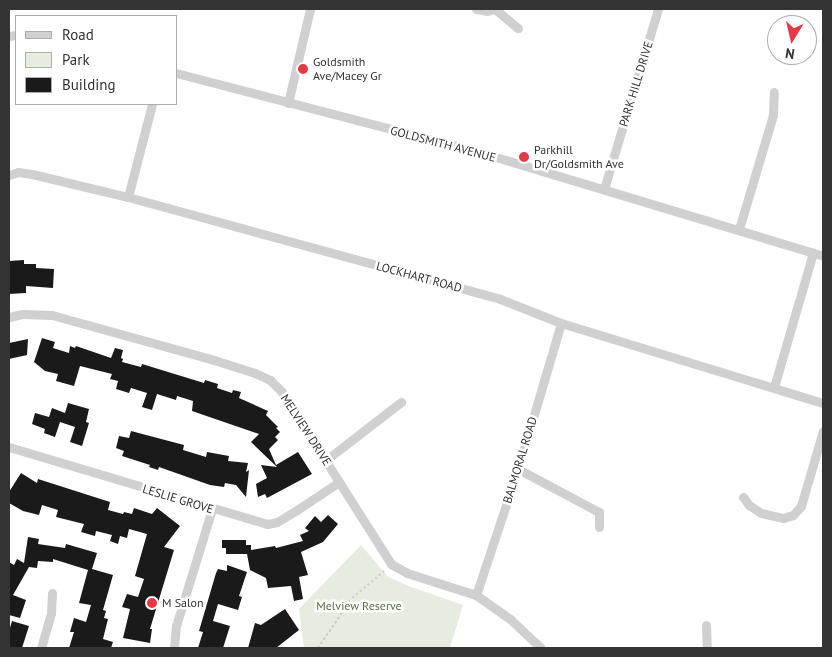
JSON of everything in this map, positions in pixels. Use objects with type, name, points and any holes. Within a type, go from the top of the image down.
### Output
[{"type":"street","points":[[288,103],[310,9]]},
{"type":"street","points":[[476,9],[487,11],[495,9],[518,28]]},
{"type":"street","name":"PARK HILL DRIVE","points":[[604,189],[658,9]]},
{"type":"street","name":"GOLDSMITH AVENUE","points":[[178,75],[486,154],[739,229],[823,256]]},
{"type":"street","points":[[739,229],[773,115],[774,92]]},
{"type":"street","points":[[128,197],[152,105]]},
{"type":"street","name":"LOCKHART ROAD","points":[[9,175],[18,172],[32,174],[128,197],[500,299],[560,324],[823,403]]},
{"type":"street","points":[[774,387],[813,253]]},
{"type":"street","name":"MELVIEW DRIVE","points":[[9,317],[22,314],[52,315],[137,337],[255,373],[270,380],[282,392],[391,564]]},
{"type":"street","name":"BALMORAL ROAD","points":[[476,595],[518,469],[560,324]]},
{"type":"street","points":[[326,460],[401,402]]},
{"type":"street","points":[[743,497],[749,506],[761,513],[783,518],[793,514],[801,506],[823,431]]},
{"type":"street","name":"LESLIE GROVE","points":[[9,447],[212,509],[268,524],[277,522],[339,482]]},
{"type":"street","points":[[518,469],[599,512],[599,527]]},
{"type":"street","points":[[174,648],[176,626],[212,509]]},
{"type":"street","points":[[391,564],[407,573],[476,595],[510,619],[541,648]]},
{"type":"street","points":[[41,648],[51,613],[52,593]]},
{"type":"street","points":[[706,625],[707,648]]},
{"type":"path","points":[[318,648],[352,598],[391,564]]},
{"type":"green space","name":"Melview Reserve","points":[[361,545],[388,577],[463,605],[450,648],[304,648],[299,609]]},
{"type":"building","points":[[24,260],[24,264],[36,264],[36,268],[54,269],[53,288],[26,286],[26,293],[9,294],[9,261]]},
{"type":"building","points":[[42,338],[55,342],[53,348],[69,353],[70,346],[75,348],[76,346],[111,358],[115,348],[123,350],[122,362],[141,367],[142,364],[204,383],[205,380],[218,384],[217,388],[232,393],[233,390],[241,392],[239,398],[268,411],[266,415],[278,427],[276,428],[280,432],[275,437],[278,440],[269,449],[276,465],[298,452],[312,474],[267,498],[265,494],[258,497],[256,484],[267,478],[261,465],[277,467],[251,442],[259,434],[192,411],[193,401],[177,396],[176,400],[157,394],[152,410],[142,407],[147,393],[131,388],[129,393],[116,389],[118,381],[110,379],[112,374],[80,366],[74,386],[56,381],[58,374],[45,371],[34,362]]},
{"type":"building","points":[[28,339],[27,355],[9,359],[9,343]]},
{"type":"building","points":[[68,403],[89,409],[86,422],[89,423],[82,446],[70,442],[75,427],[60,422],[55,437],[44,433],[45,429],[32,424],[35,413],[49,417],[52,408],[65,413]]},
{"type":"building","points":[[131,431],[184,445],[183,450],[206,457],[207,452],[229,456],[228,461],[248,463],[246,497],[236,485],[225,483],[224,487],[210,485],[159,467],[158,470],[149,467],[150,465],[122,456],[124,451],[116,448],[119,436],[129,438]]},
{"type":"building","points":[[21,473],[37,483],[38,479],[110,502],[108,510],[123,514],[124,512],[132,514],[134,508],[152,514],[157,508],[180,526],[164,547],[174,550],[150,629],[152,629],[150,643],[123,638],[130,609],[122,607],[127,594],[138,597],[144,579],[135,576],[147,534],[129,529],[127,538],[120,536],[118,544],[110,541],[112,535],[96,531],[95,536],[81,532],[84,524],[56,517],[58,510],[42,505],[39,515],[23,511],[9,503],[9,492]]},
{"type":"building","points":[[328,515],[338,524],[323,542],[301,552],[308,575],[299,577],[303,599],[294,601],[291,586],[268,588],[266,578],[250,570],[247,554],[226,554],[226,548],[222,548],[222,540],[246,540],[246,545],[251,545],[251,550],[275,546],[276,548],[303,541],[300,535],[309,531],[305,528],[315,516],[321,522]]},
{"type":"building","points":[[28,537],[39,539],[38,544],[65,548],[66,544],[97,553],[92,569],[113,575],[103,610],[106,611],[104,618],[108,619],[103,639],[113,642],[111,648],[69,648],[74,632],[70,632],[74,618],[86,622],[91,605],[79,603],[88,570],[53,559],[53,562],[38,561],[37,568],[29,567],[13,595],[26,600],[20,618],[9,615],[9,562],[14,565],[17,559],[24,563]]},
{"type":"building","points":[[227,565],[247,572],[239,596],[242,597],[238,610],[218,604],[213,621],[230,626],[223,648],[198,648],[203,632],[199,631],[216,573],[218,569],[227,571]]},
{"type":"building","points":[[285,609],[299,630],[276,648],[248,648],[255,623],[261,625]]},
{"type":"building","points":[[12,621],[29,626],[22,648],[9,648],[9,631]]},
{"type":"place","name":"Goldsmith Ave/Macey Gr","points":[[303,69]]},
{"type":"place","name":"Parkhill Dr/Goldsmith Ave","points":[[524,157]]},
{"type":"place","name":"M Salon","points":[[152,603]]}]
